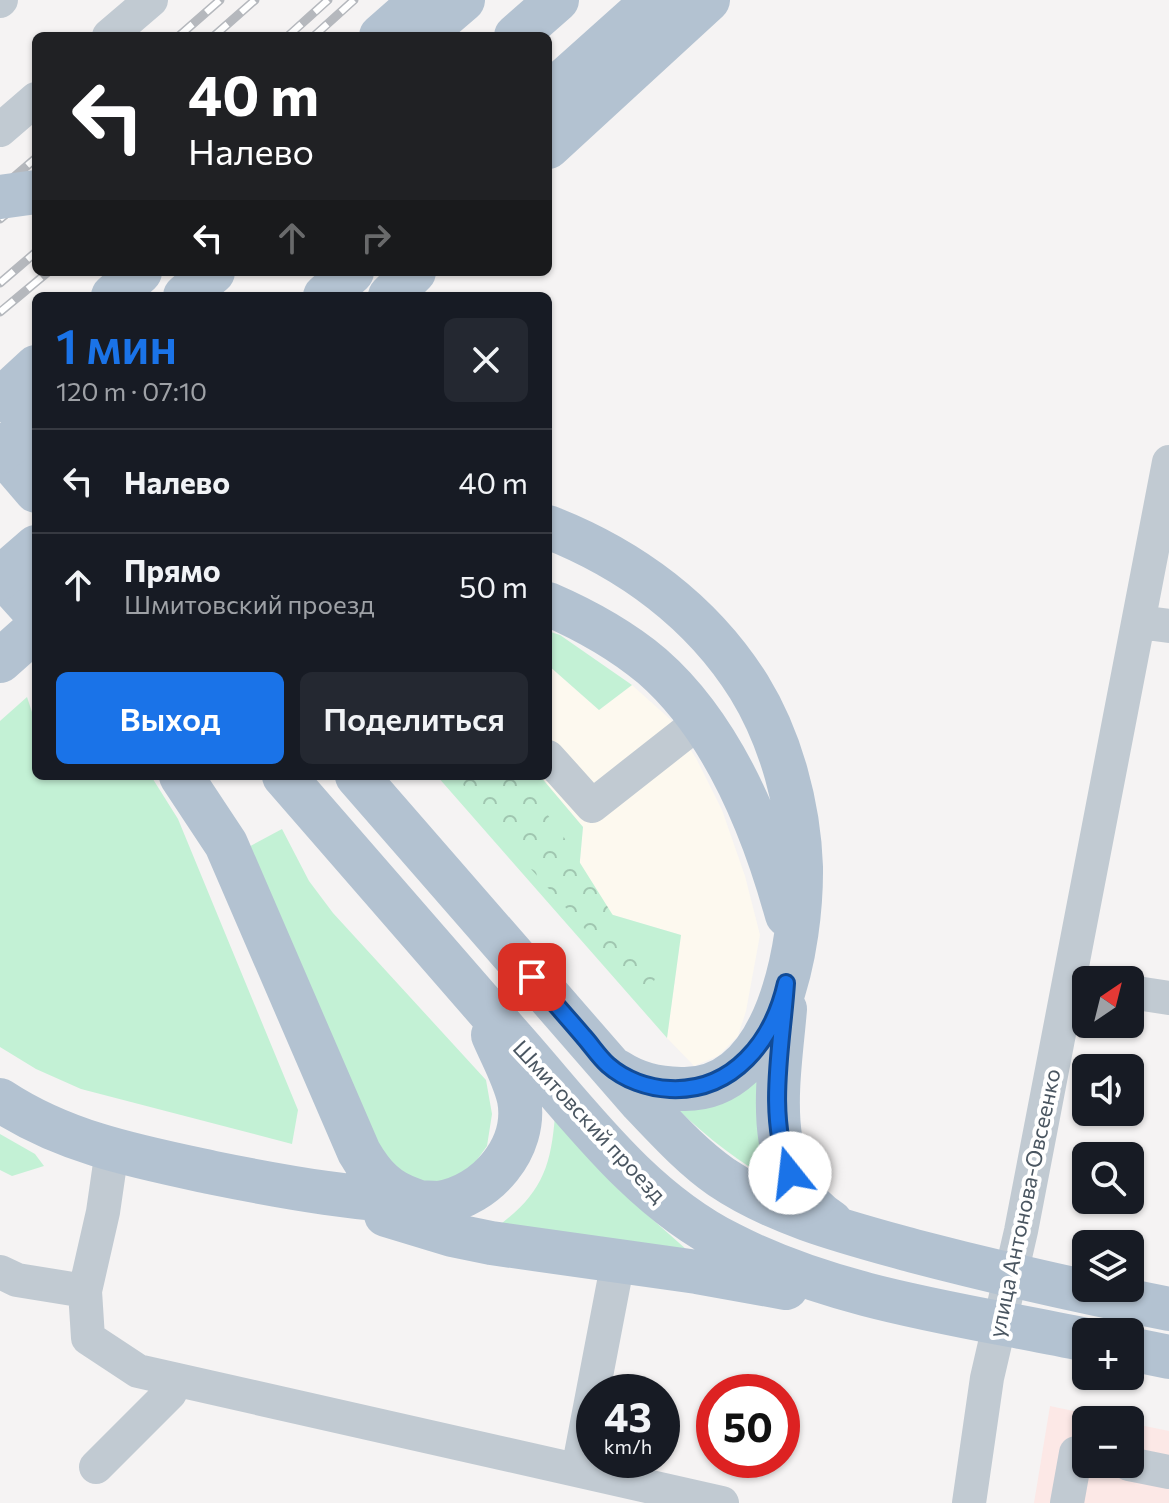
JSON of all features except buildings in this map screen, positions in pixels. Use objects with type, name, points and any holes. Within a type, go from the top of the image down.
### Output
[{"type":"main road","points":[[386,32],[422,0]]},
{"type":"main road","points":[[402,32],[437,0]]},
{"type":"main road","points":[[426,32],[463,0]]},
{"type":"main road","points":[[489,32],[525,0]]},
{"type":"main road","points":[[521,32],[557,0]]},
{"type":"main road","points":[[552,91],[654,0]]},
{"type":"main road","points":[[552,143],[708,0]]},
{"type":"main road","points":[[0,197],[32,193]]},
{"type":"main road","points":[[118,292],[136,276]]},
{"type":"main road","points":[[139,292],[153,276]]},
{"type":"main road","points":[[330,292],[348,276]]},
{"type":"main road","points":[[396,292],[410,276]]},
{"type":"main road","points":[[0,366],[32,402]]},
{"type":"main road","points":[[0,400],[32,371]]},
{"type":"main road","points":[[32,424],[0,450],[32,486]]},
{"type":"main road","points":[[0,478],[32,451]]},
{"type":"main road","points":[[552,529],[607,554],[663,591],[708,633],[750,690],[780,754],[795,814],[801,868],[788,972],[777,1012],[756,1048],[728,1075],[691,1090],[658,1088],[633,1080],[608,1065]]},
{"type":"main road","points":[[32,550],[0,576],[32,609]]},
{"type":"main road","points":[[552,606],[575,615],[632,650],[678,692],[700,721],[743,794],[763,838],[788,917],[788,972],[777,1109],[784,1158],[806,1202],[828,1221],[850,1233]]},
{"type":"main road","points":[[0,661],[32,633]]},
{"type":"main road","points":[[184,780],[226,844],[366,1165],[391,1191],[424,1202]]},
{"type":"main road","name":"Шмитовский проезд","points":[[287,780],[625,1165],[674,1210],[751,1255],[804,1275],[871,1295],[1072,1337]]},
{"type":"main road","points":[[360,780],[608,1065],[664,1126],[721,1177],[773,1204],[850,1233],[1010,1276],[1169,1309]]},
{"type":"main road","points":[[299,1189],[424,1202],[450,1201],[476,1189],[501,1165],[517,1135],[519,1101],[514,1080],[473,993]]},
{"type":"main road","points":[[0,1100],[43,1125],[112,1150],[299,1189],[452,1235],[1000,1322]]},
{"type":"main road","points":[[1144,1352],[1169,1357]]},
{"type":"street","points":[[114,32],[151,0]]},
{"type":"street","points":[[0,130],[32,102]]},
{"type":"street","name":"улица Антонова-Овсеенко","points":[[1082,966],[1154,624],[1169,462]]},
{"type":"street","points":[[552,761],[592,806],[700,721]]},
{"type":"street","points":[[1144,994],[1169,998]]},
{"type":"street","name":"улица Антонова-Овсеенко","points":[[969,1503],[987,1378],[1072,1009]]},
{"type":"street","points":[[112,1150],[103,1212],[85,1291],[88,1338],[138,1371],[576,1470]]},
{"type":"street","points":[[596,1374],[618,1261]]},
{"type":"street","points":[[0,1272],[17,1280],[85,1291]]},
{"type":"street","points":[[96,1467],[170,1393],[176,1380]]},
{"type":"street","points":[[1144,1467],[1169,1472]]},
{"type":"street","points":[[1067,1503],[1072,1475]]},
{"type":"street","points":[[613,1478],[722,1503]]},
{"type":"shaded area","points":[[552,669],[599,710],[632,685],[670,719],[696,758],[722,810],[745,876],[760,935],[746,1011],[738,1036],[718,1056],[694,1066],[667,1038],[681,935],[576,904],[583,827],[543,780],[552,780]]},
{"type":"shaded area","points":[[1050,1406],[1072,1411],[1072,1478],[1144,1478],[1144,1426],[1169,1431],[1169,1503],[1034,1503]]},
{"type":"green space","points":[[552,632],[632,685],[599,710],[552,669]]},
{"type":"green space","points":[[27,697],[32,712],[32,780],[154,780],[178,819],[298,1110],[292,1144],[81,1089],[36,1069],[0,1047],[0,721]]},
{"type":"green space","points":[[441,780],[543,780],[583,827],[576,904],[681,935],[667,1038]]},
{"type":"green space","points":[[459,780],[521,780],[560,831],[624,933],[659,969],[647,998],[531,869]]},
{"type":"green space","points":[[282,829],[309,881],[333,913],[486,1080],[492,1114],[487,1146],[469,1171],[448,1182],[420,1185],[395,1170],[373,1142],[243,850]]},
{"type":"green space","points":[[776,1053],[789,1190],[723,1148],[664,1096]]},
{"type":"green space","points":[[555,1115],[616,1187],[687,1250],[494,1229],[522,1205],[540,1180],[550,1151]]},
{"type":"green space","points":[[0,1134],[35,1154],[44,1166],[12,1176],[0,1170]]},
{"type":"railway","points":[[184,32],[220,0]]},
{"type":"railway","points":[[219,32],[255,0]]},
{"type":"railway","points":[[292,32],[328,0]]},
{"type":"railway","points":[[318,32],[354,0]]},
{"type":"railway","points":[[0,189],[32,161]]},
{"type":"railway","points":[[0,219],[32,192]]},
{"type":"railway","points":[[0,283],[32,255]]},
{"type":"railway","points":[[0,312],[43,276]]},
{"type":"route","points":[[532,977],[608,1065],[641,1084],[691,1090],[711,1084],[744,1062],[777,1012],[786,983],[777,1109],[782,1150],[790,1173]]}]
